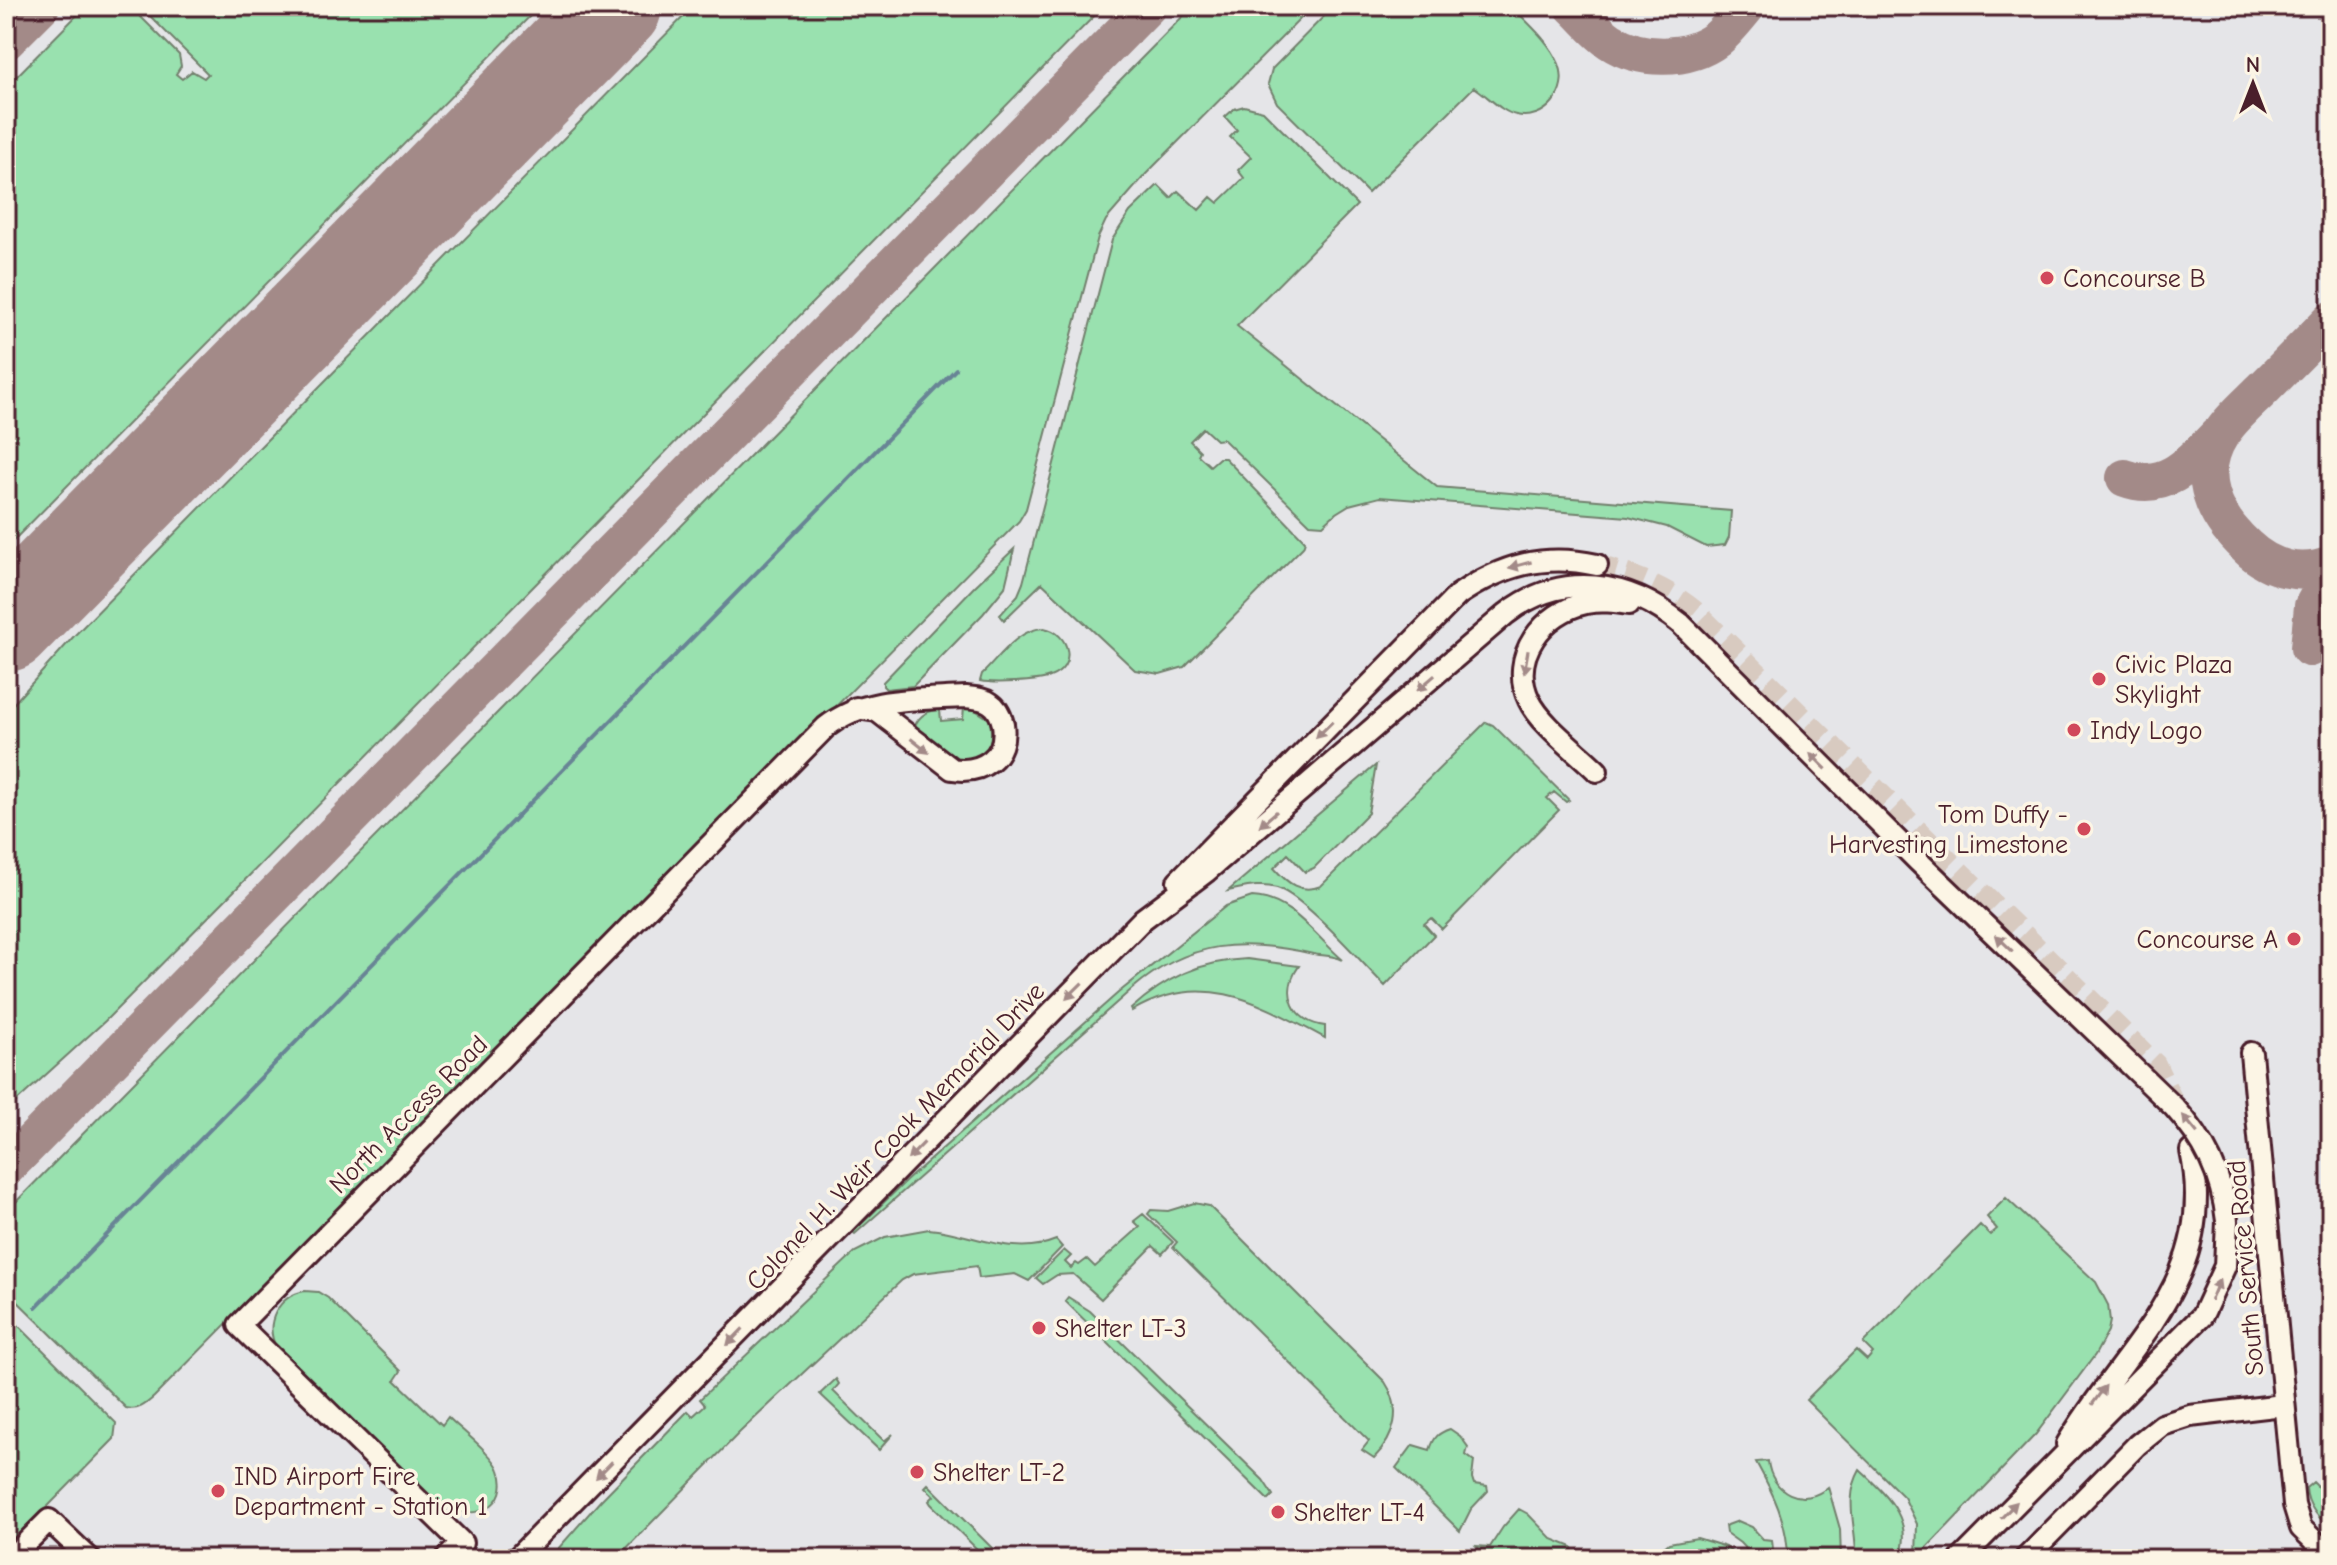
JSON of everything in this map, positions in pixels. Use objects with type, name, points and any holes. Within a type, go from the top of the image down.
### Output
[{"type":"street","points":[[1143,919],[1222,834],[1458,595],[1478,581],[1522,563],[1553,559],[1597,565]]},
{"type":"street","name":"Colonel H. Weir Cook Memorial Drive","points":[[516,1559],[1143,919],[1207,871],[1506,614],[1551,590],[1595,587],[1627,591],[1647,599],[1681,624]]},
{"type":"street","points":[[1597,771],[1544,720],[1530,702],[1523,673],[1530,645],[1555,616],[1572,607],[1595,602],[1618,602],[1642,607],[1681,624],[1918,861],[2182,1114],[2200,1137],[2214,1163],[2224,1195],[2227,1221],[2225,1266],[2202,1316],[1961,1559]]},
{"type":"street","name":"North Access Road","points":[[446,1559],[462,1543],[239,1325],[826,727],[856,708],[872,704],[966,697],[990,702],[999,711],[1003,743],[998,754],[979,769],[967,772],[952,769],[877,711],[856,708]]},
{"type":"street","name":"South Service Road","points":[[2025,1559],[2137,1445],[2162,1425],[2190,1416],[2283,1405],[2251,1053]]},
{"type":"street","points":[[2057,1461],[2082,1418],[2165,1303],[2184,1268],[2196,1219],[2196,1185],[2191,1151]]},
{"type":"street","points":[[2283,1405],[2297,1517],[2310,1538],[2330,1557]]},
{"type":"street","points":[[10,1559],[49,1520],[90,1559]]},
{"type":"shaded area","points":[[6,6],[2331,6],[2331,1559],[6,1559]]},
{"type":"green space","points":[[86,6],[130,6],[179,55],[181,66],[176,74],[182,79],[192,71],[204,78],[208,74],[140,6],[540,6],[6,548],[6,87]]},
{"type":"green space","points":[[694,6],[1104,6],[105,1021],[6,1111],[6,712],[75,635]]},
{"type":"green space","points":[[1193,6],[1313,6],[1146,174],[1106,220],[1098,237],[1026,509],[1019,521],[154,1397],[138,1408],[126,1408],[6,1290],[6,1212]]},
{"type":"green space","points":[[1334,6],[1511,6],[1538,33],[1555,56],[1562,74],[1558,94],[1545,109],[1527,116],[1505,110],[1474,87],[1368,193],[1277,103],[1268,84],[1272,69]]},
{"type":"green space","points":[[1244,106],[1263,111],[1357,205],[1237,326],[1437,487],[1731,511],[1729,537],[1725,545],[1706,547],[1667,527],[1628,517],[1380,497],[1349,505],[1323,525],[1310,524],[1223,439],[1216,440],[1203,428],[1190,441],[1200,451],[1198,455],[1210,466],[1219,458],[1225,458],[1305,541],[1303,547],[1184,667],[1160,674],[1135,670],[1042,583],[1004,620],[1000,615],[1018,595],[1023,583],[1112,240],[1130,212],[1158,185],[1171,198],[1178,191],[1199,210],[1211,197],[1218,203],[1244,178],[1238,170],[1251,157],[1230,137],[1237,130],[1225,117],[1234,109]]},
{"type":"green space","points":[[1014,549],[1005,587],[983,614],[913,686],[886,689],[883,682]]},
{"type":"green space","points":[[1044,628],[1060,636],[1065,643],[1067,658],[1059,672],[1044,679],[980,681],[982,674],[1017,639],[1025,633]]},
{"type":"green space","points":[[964,707],[972,708],[989,719],[991,727],[987,750],[969,761],[943,752],[915,726],[922,716],[936,710],[940,710],[941,721],[963,719]]},
{"type":"green space","points":[[1486,722],[1493,725],[1569,800],[1566,802],[1554,792],[1547,798],[1559,810],[1442,929],[1431,918],[1424,924],[1434,935],[1385,986],[1317,917],[1289,894],[1264,886],[1228,891],[1376,765],[1368,813],[1314,868],[1305,872],[1288,854],[1274,868],[1294,886],[1307,889],[1321,886]]},
{"type":"green space","points":[[1252,897],[1266,899],[1291,911],[1343,960],[1287,949],[1240,945],[1196,952],[1174,961],[1132,989],[855,1234],[853,1232],[1118,993],[1226,906]]},
{"type":"green space","points":[[1247,959],[1299,966],[1291,986],[1293,1005],[1305,1019],[1325,1026],[1325,1038],[1255,1003],[1208,992],[1184,992],[1131,1009],[1157,988],[1184,973],[1214,963]]},
{"type":"green space","points":[[2006,1198],[2096,1282],[2108,1305],[2108,1331],[2095,1355],[2036,1434],[1916,1559],[1917,1524],[1904,1497],[1806,1400],[1856,1350],[1867,1360],[1873,1353],[1863,1343],[1980,1225],[1990,1235],[1997,1229],[1987,1217]]},
{"type":"green space","points":[[1194,1203],[1209,1206],[1385,1382],[1394,1402],[1394,1422],[1387,1441],[1374,1458],[1362,1450],[1369,1441],[1173,1247],[1177,1242],[1148,1214],[1151,1210],[1168,1211]]},
{"type":"green space","points":[[1143,1214],[1173,1242],[1162,1254],[1153,1246],[1101,1299],[1073,1274],[1057,1275],[1043,1284],[1036,1278],[1064,1250],[1071,1256],[1065,1262],[1071,1268],[1087,1259],[1095,1267],[1140,1227],[1134,1221]]},
{"type":"green space","points":[[929,1229],[1009,1245],[1040,1245],[1056,1240],[1062,1247],[1029,1281],[1015,1274],[979,1278],[977,1266],[913,1274],[902,1280],[740,1432],[616,1559],[549,1559],[601,1500],[688,1411],[693,1416],[705,1405],[700,1399],[855,1252],[885,1237]]},
{"type":"green space","points":[[305,1291],[318,1292],[328,1298],[401,1371],[395,1380],[442,1425],[448,1417],[491,1457],[502,1482],[500,1493],[488,1508],[458,1511],[415,1484],[276,1347],[272,1329],[276,1312],[287,1298]]},
{"type":"green space","points":[[1068,1297],[1090,1311],[1263,1480],[1273,1495],[1268,1500],[1065,1301]]},
{"type":"green space","points":[[6,1313],[116,1423],[114,1439],[6,1549]]},
{"type":"green space","points":[[836,1379],[839,1384],[833,1391],[884,1441],[893,1434],[879,1450],[820,1394]]},
{"type":"green space","points":[[1450,1429],[1468,1447],[1466,1455],[1474,1461],[1474,1484],[1487,1486],[1488,1491],[1471,1509],[1460,1531],[1396,1468],[1413,1445],[1430,1450],[1437,1436]]},
{"type":"green space","points":[[1768,1461],[1775,1481],[1790,1494],[1808,1497],[1828,1487],[1840,1529],[1841,1559],[1788,1559],[1782,1521],[1756,1462]]},
{"type":"green space","points":[[1860,1470],[1888,1499],[1901,1520],[1904,1532],[1899,1559],[1856,1559],[1852,1492]]},
{"type":"green space","points":[[2313,1482],[2331,1500],[2331,1529],[2308,1500],[2306,1488]]},
{"type":"green space","points":[[928,1484],[1003,1559],[987,1559],[931,1504],[929,1501],[934,1496],[925,1487]]},
{"type":"green space","points":[[1519,1509],[1552,1539],[1572,1547],[1574,1559],[1489,1559],[1476,1546],[1490,1547]]},
{"type":"green space","points":[[1738,1521],[1752,1527],[1763,1539],[1772,1540],[1774,1559],[1755,1559],[1726,1533],[1725,1526]]},
{"type":"green space","points":[[1697,1538],[1726,1547],[1739,1559],[1650,1559],[1669,1543]]},
{"type":"waterway","points":[[36,1307],[956,369]]},
{"type":"waterway","points":[[6,1340],[10,1335]]},
{"type":"taxiway","points":[[6,41],[41,6]]},
{"type":"taxiway","points":[[6,1168],[1148,6]]},
{"type":"taxiway","points":[[1573,6],[1595,29],[1622,48],[1664,56],[1692,51],[1717,39],[1747,6]]},
{"type":"taxiway","points":[[2331,320],[2225,428],[2209,465],[2209,480],[2217,509],[2235,535],[2256,555],[2286,569],[2320,569],[2331,565]]},
{"type":"taxiway","points":[[2125,478],[2153,482],[2176,473],[2217,436]]},
{"type":"taxiway","points":[[6,633],[170,463]]},
{"type":"taxiway","points":[[2309,648],[2313,606],[2331,573]]},
{"type":"runway","points":[[6,625],[615,6]]},
{"type":"tunnel","points":[[1597,565],[1650,583],[1697,612],[2156,1064],[2179,1113]]},
{"type":"place","name":"Concourse B","points":[[2047,278]]},
{"type":"place","name":"Civic Plaza Skylight","points":[[2099,679]]},
{"type":"place","name":"Indy Logo","points":[[2074,730]]},
{"type":"place","name":"Tom Duffy - Harvesting Limestone","points":[[2084,829]]},
{"type":"place","name":"Concourse A","points":[[2294,939]]},
{"type":"place","name":"Shelter LT-3","points":[[1039,1328]]},
{"type":"place","name":"Shelter LT-2","points":[[917,1472]]},
{"type":"place","name":"IND Airport Fire Department - Station 1","points":[[218,1491]]},
{"type":"place","name":"Shelter LT-4","points":[[1278,1512]]}]
